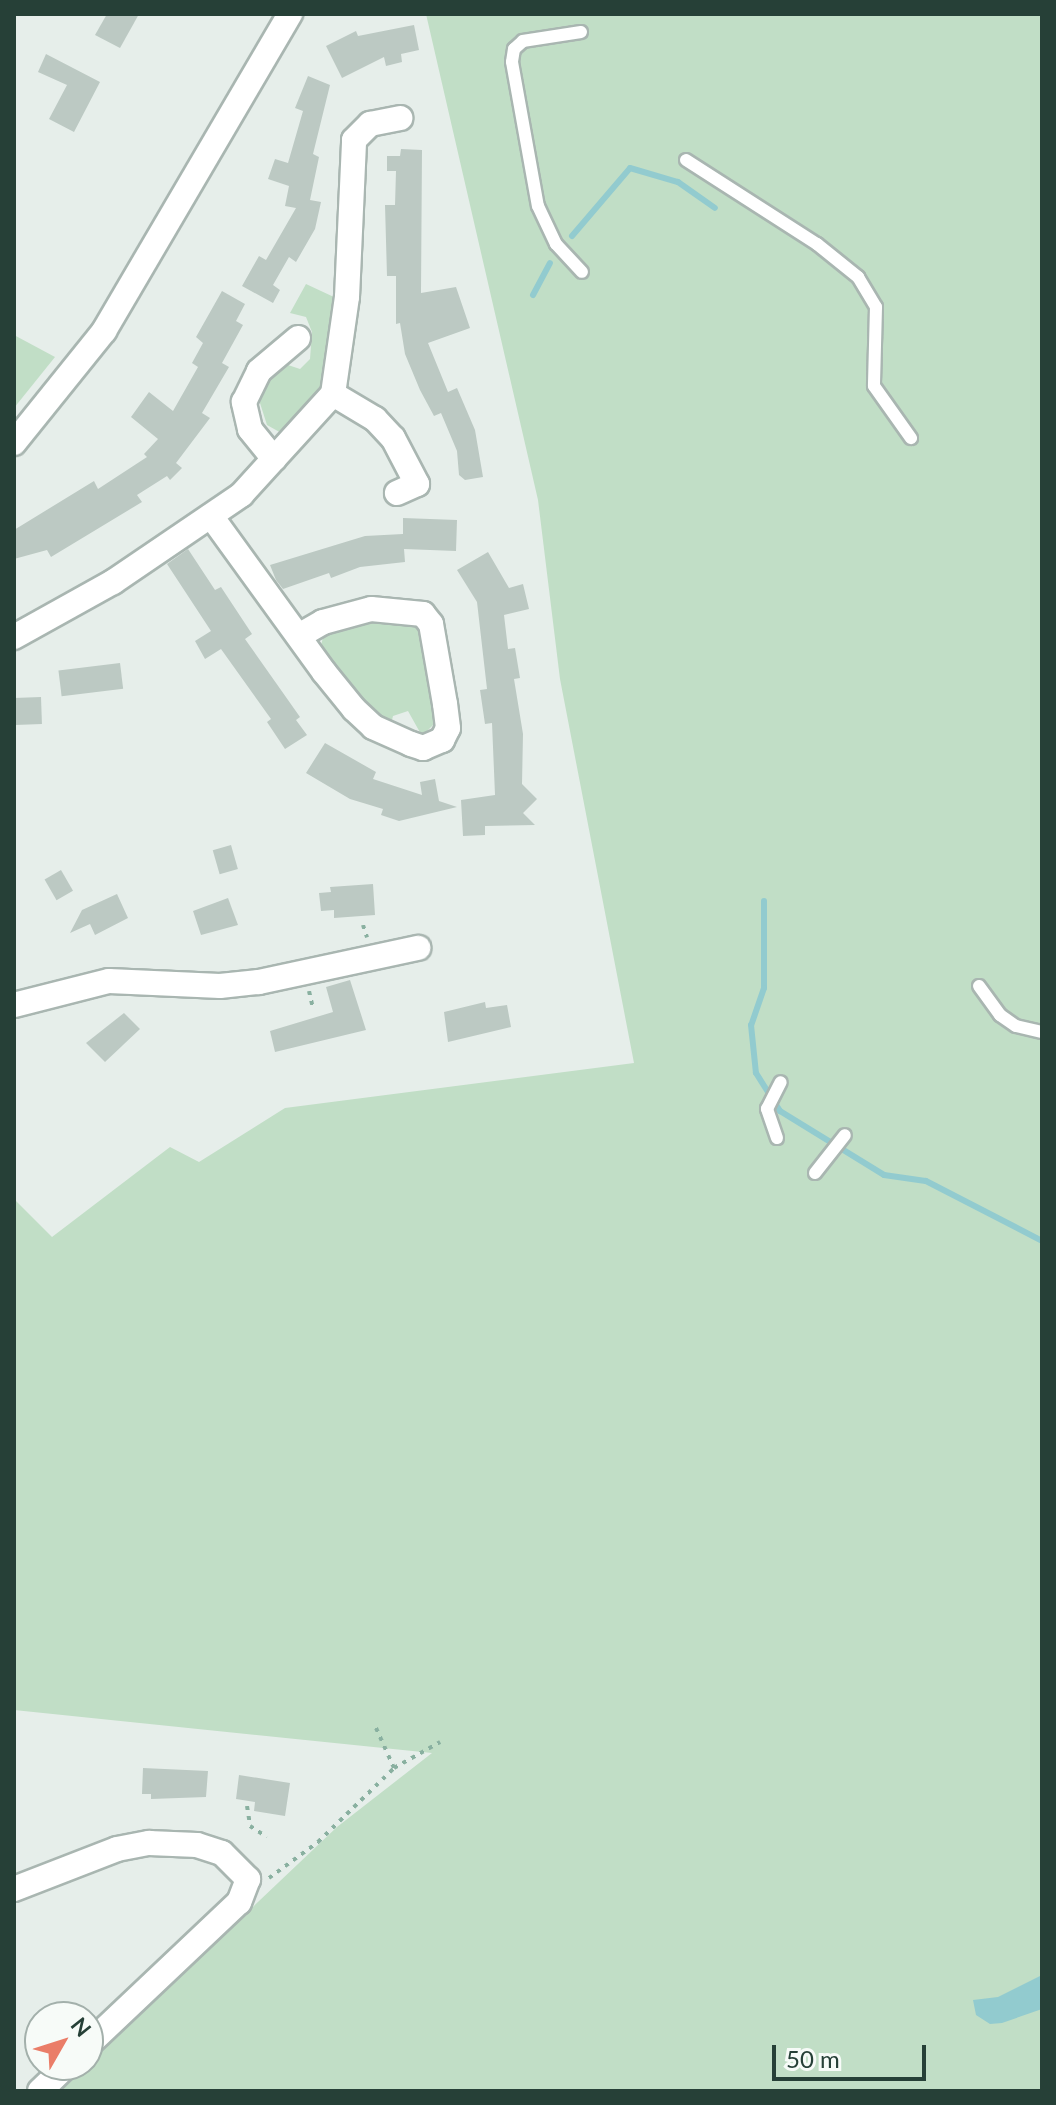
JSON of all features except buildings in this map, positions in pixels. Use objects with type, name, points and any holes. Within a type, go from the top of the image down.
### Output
[{"type":"street","points":[[14,443],[104,331],[290,14]]},
{"type":"street","points":[[14,637],[103,588],[241,495],[333,394],[347,297],[354,140],[370,124],[400,118]]},
{"type":"street","points":[[274,459],[250,429],[244,402],[259,371],[298,338]]},
{"type":"street","points":[[333,394],[375,419],[393,438],[417,484],[397,493]]},
{"type":"street","points":[[211,516],[335,687],[373,727],[423,748],[442,740],[448,728],[445,704],[431,624],[423,614],[410,608],[371,609],[323,622],[299,636]]},
{"type":"street","points":[[14,1005],[109,981],[259,982],[418,948]]},
{"type":"street","points":[[14,1889],[117,1849],[149,1843],[197,1845],[222,1853],[241,1868],[248,1886],[239,1902],[104,2030]]},
{"type":"lane","points":[[581,32],[523,41],[514,49],[512,62],[538,206],[556,244],[582,272]]},
{"type":"lane","points":[[686,160],[806,237],[858,277],[876,307],[874,386],[911,438]]},
{"type":"lane","points":[[979,986],[1000,1015],[1016,1026],[1042,1032]]},
{"type":"lane","points":[[777,1138],[767,1109],[779,1088]]},
{"type":"lane","points":[[815,1173],[843,1137]]},
{"type":"path","points":[[376,1728],[394,1768]]},
{"type":"path","points":[[248,1886],[291,1865],[394,1768],[440,1742]]},
{"type":"path","points":[[247,1806],[250,1826],[267,1837]]},
{"type":"green space","points":[[426,14],[1042,14],[1042,2091],[59,2091],[70,2081],[104,2081],[104,2048],[337,1827],[432,1753],[14,1710],[14,1199],[52,1237],[170,1147],[199,1162],[285,1108],[634,1063],[560,679],[538,500]]},
{"type":"green space","points":[[306,284],[336,298],[327,369],[314,403],[283,434],[267,425],[259,400],[271,377],[288,365],[300,369],[310,359],[312,332],[306,317],[290,313]]},
{"type":"green space","points":[[14,335],[55,357],[14,408]]},
{"type":"green space","points":[[384,616],[420,625],[437,721],[422,736],[408,711],[393,716],[391,724],[381,720],[320,649],[324,634]]},
{"type":"water","points":[[1042,1975],[1042,2009],[1002,2023],[990,2024],[976,2015],[973,2000],[998,1997]]},
{"type":"waterway","points":[[572,236],[630,168],[678,182],[715,208]]},
{"type":"waterway","points":[[533,295],[550,263]]},
{"type":"waterway","points":[[764,901],[764,988],[751,1025],[756,1073],[780,1111],[884,1175],[926,1181],[1042,1241]]}]
